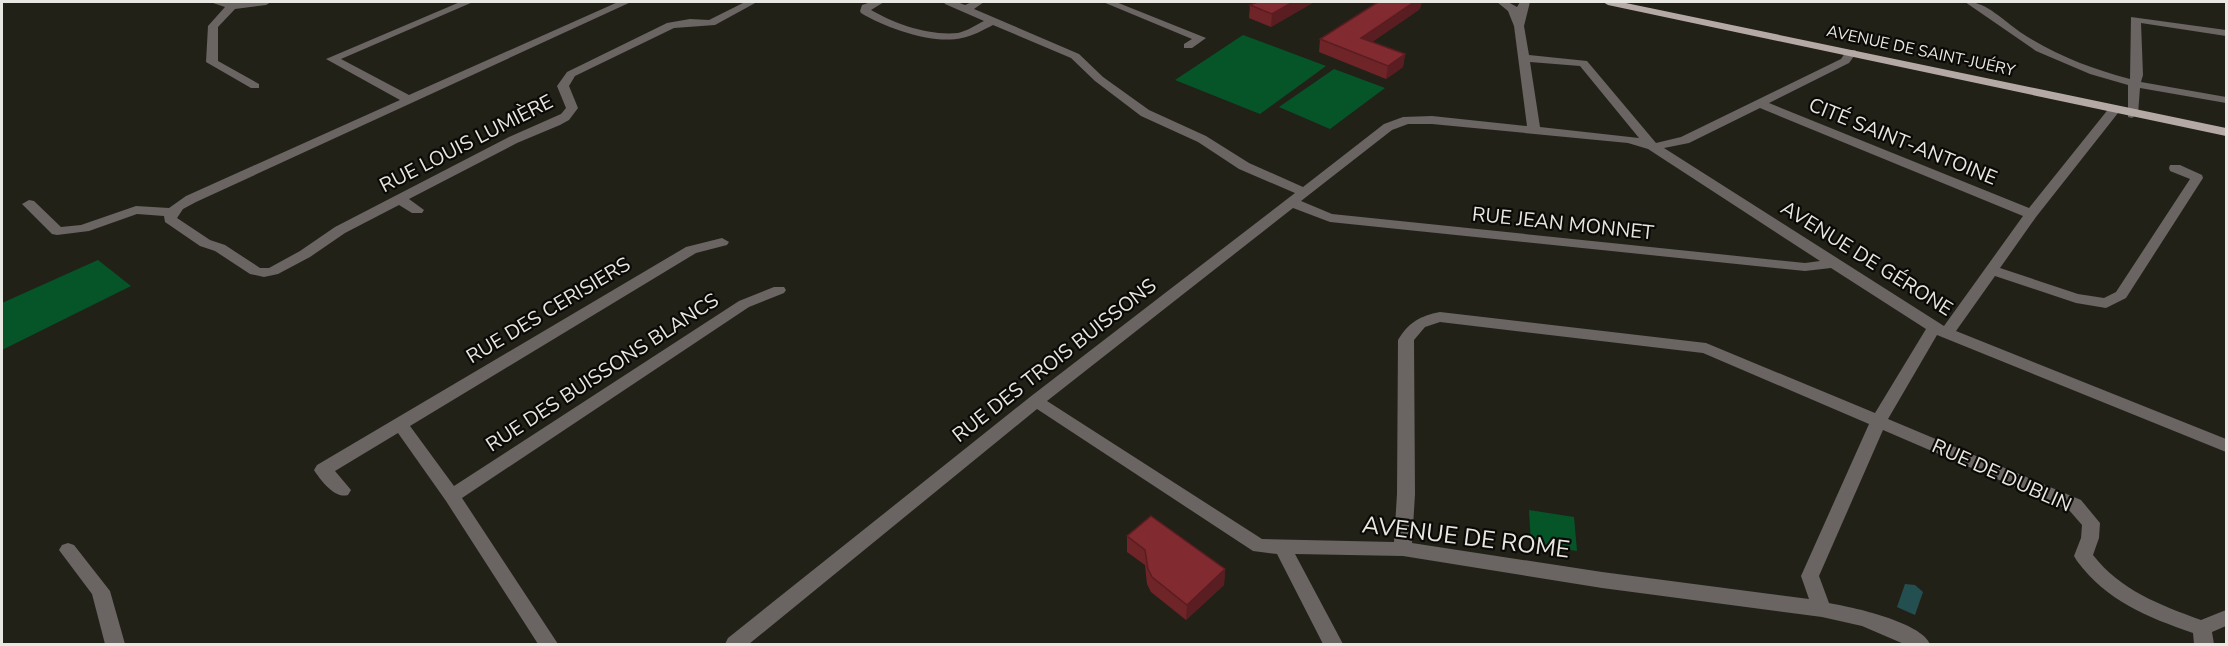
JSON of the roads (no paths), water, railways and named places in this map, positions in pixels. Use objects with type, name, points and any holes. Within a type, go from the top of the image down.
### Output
[{"type":"main road","name":"AVENUE DE SAINT-JUÉRY","points":[[1608,2],[2226,132]]},
{"type":"street","points":[[214,2],[232,6],[266,2]]},
{"type":"street","points":[[409,100],[332,59],[468,2]]},
{"type":"street","points":[[29,204],[57,231],[69,231],[136,210],[172,212],[191,199],[279,158],[626,2]]},
{"type":"street","name":"RUE LOUIS LUMIÈRE","points":[[172,212],[170,219],[205,243],[220,248],[255,271],[264,273],[297,259],[330,236],[399,199],[565,117],[572,108],[563,86],[571,74],[671,25],[690,22],[711,23],[752,2]]},
{"type":"street","points":[[879,2],[866,7],[865,11],[906,29],[958,36],[992,21]]},
{"type":"street","name":"RUE JEAN MONNET","points":[[949,2],[1075,56],[1099,80],[1145,113],[1202,139],[1330,218],[1805,267],[1834,263]]},
{"type":"street","points":[[965,9],[980,2]]},
{"type":"street","points":[[1108,2],[1126,4],[1201,38],[1188,46]]},
{"type":"street","points":[[1502,2],[1513,9],[1519,26]]},
{"type":"street","points":[[1526,2],[1522,5],[1519,26],[1534,130],[1629,139],[1653,146]]},
{"type":"street","points":[[1970,2],[2049,53],[2134,85],[2226,100]]},
{"type":"street","points":[[232,6],[213,26],[212,62],[255,86]]},
{"type":"street","points":[[2132,114],[2137,75],[2135,19],[2226,33]]},
{"type":"street","name":"CITÉ SAINT-ANTOINE","points":[[1653,146],[1685,140],[1845,61],[1851,52]]},
{"type":"street","name":"AVENUE DE GÉRONE","points":[[1522,58],[1583,63],[1653,146],[1940,331],[2226,446]]},
{"type":"street","name":"CITÉ SAINT-ANTOINE","points":[[1759,104],[2031,214]]},
{"type":"street","points":[[1822,609],[1810,576],[1879,420],[1940,331],[1992,270],[2031,214],[2114,110]]},
{"type":"street","name":"RUE DES TROIS BUISSONS","points":[[735,645],[1036,400],[1388,127],[1407,120],[1432,120],[1534,130]]},
{"type":"street","points":[[1992,270],[2076,298],[2106,303],[2121,295],[2197,178],[2175,168]]},
{"type":"street","points":[[399,199],[417,210]]},
{"type":"street","name":"RUE DES CERISIERS","points":[[342,490],[323,470],[691,250],[722,242]]},
{"type":"street","name":"RUE DES BUISSONS BLANCS","points":[[452,496],[744,304],[779,290]]},
{"type":"street","points":[[1403,549],[1406,494],[1406,340],[1412,328],[1421,320],[1440,317],[1706,348],[1879,420]]},
{"type":"street","name":"AVENUE DE ROME","points":[[1036,400],[1259,546],[1403,549],[1602,580],[1822,609],[1864,618],[1903,634],[1920,645]]},
{"type":"street","name":"RUE DE DUBLIN","points":[[1879,420],[2075,506],[2091,522],[2090,538],[2083,556],[2095,574],[2118,593],[2203,636],[2226,618]]},
{"type":"street","points":[[401,425],[452,496],[548,645]]},
{"type":"street","points":[[1282,546],[1333,645]]},
{"type":"street","points":[[68,550],[101,591],[115,645]]},
{"type":"water","points":[[1905,584],[1915,585],[1923,592],[1915,615],[1897,607]]}]
